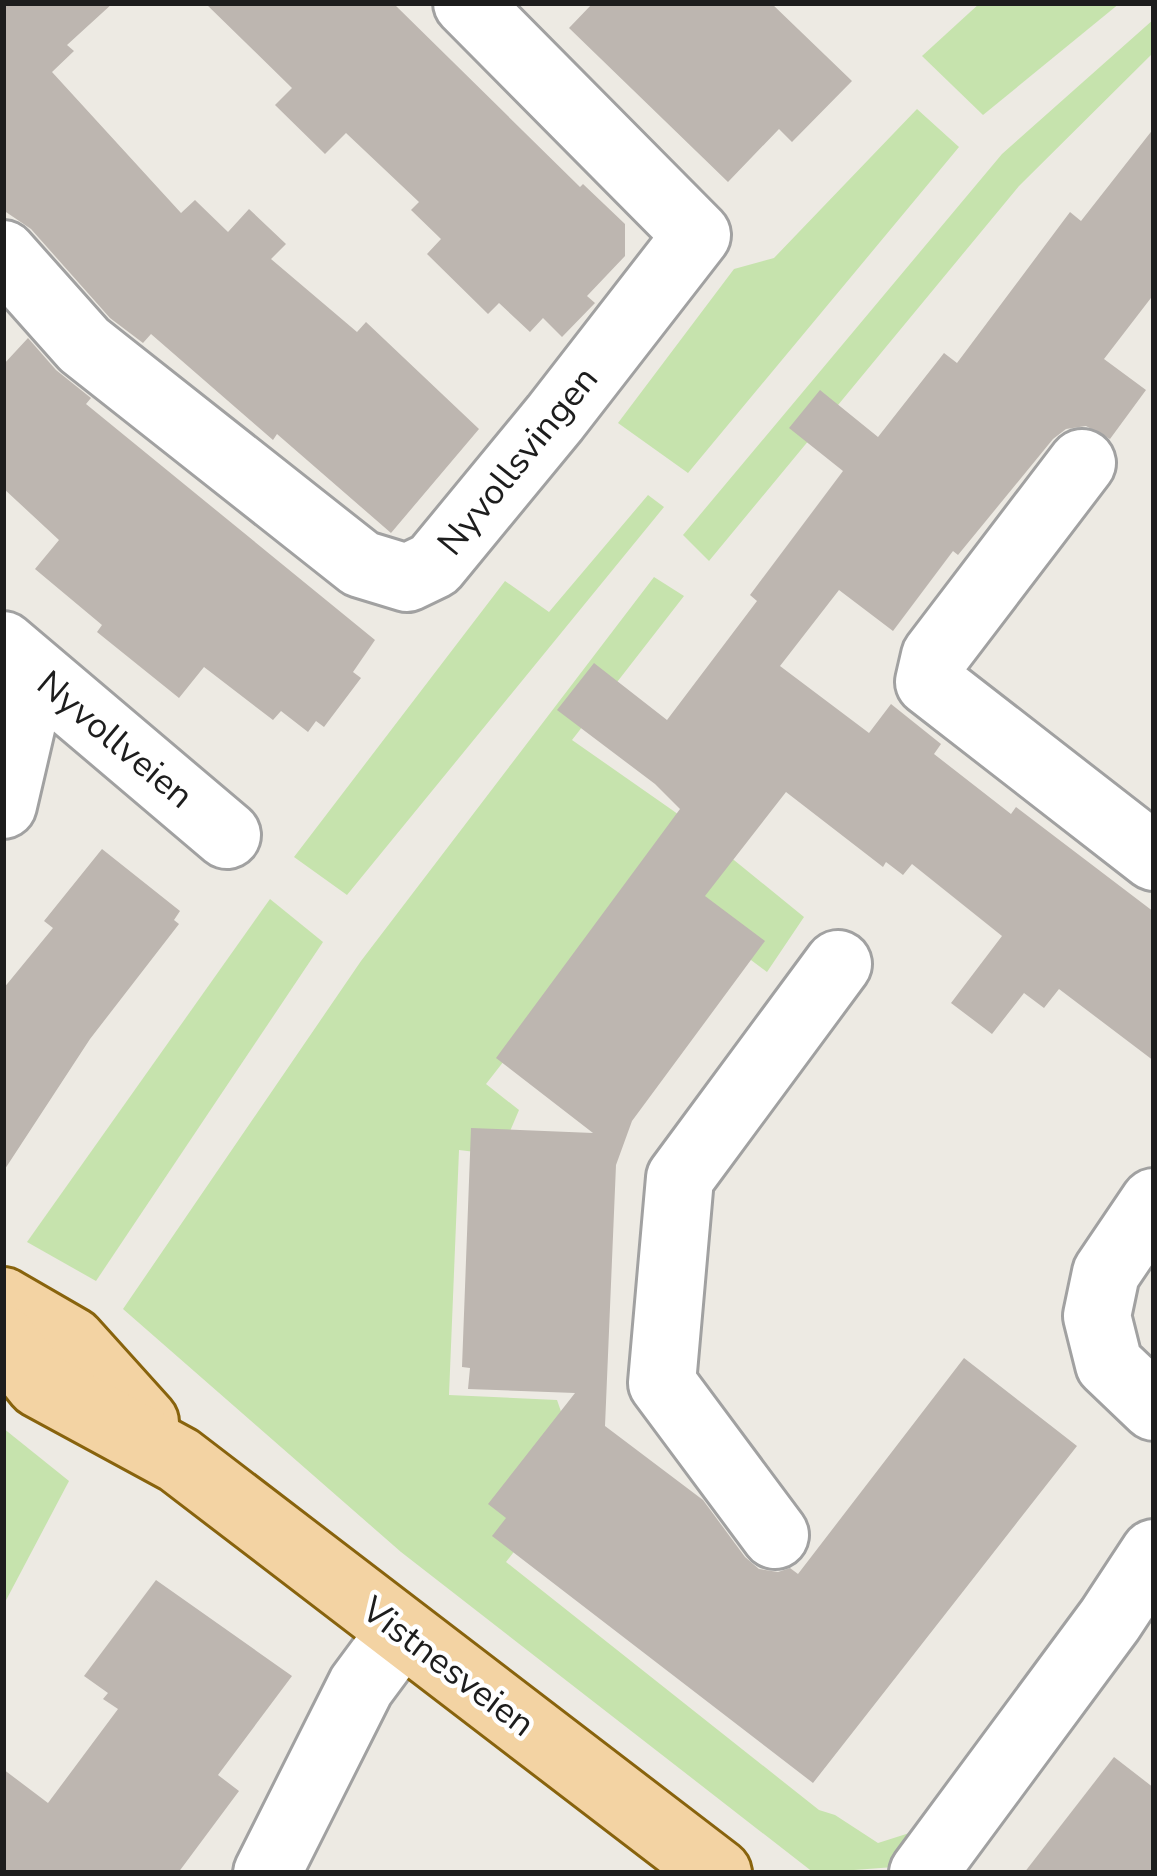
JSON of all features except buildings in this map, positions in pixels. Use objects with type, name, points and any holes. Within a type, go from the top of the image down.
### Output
[{"type":"main road","name":"Vistnesveien","points":[[3,1301],[72,1341],[179,1460]]},
{"type":"main road","name":"Vistnesveien","points":[[3,1339],[39,1384],[179,1460],[718,1873]]},
{"type":"street","name":"Nyvollsvingen","points":[[3,254],[84,345],[361,564],[407,578],[434,565],[697,235],[467,3]]},
{"type":"street","points":[[1082,464],[935,656],[929,682],[1154,857]]},
{"type":"street","points":[[3,805],[19,659]]},
{"type":"street","name":"Nyvollveien","points":[[19,659],[226,835]]},
{"type":"street","points":[[775,1535],[662,1383],[680,1178],[838,964]]},
{"type":"street","points":[[1154,1202],[1106,1273],[1097,1316],[1109,1364],[1154,1407]]},
{"type":"street","points":[[922,1873],[1110,1620],[1154,1553]]},
{"type":"street","points":[[267,1873],[361,1686],[401,1632]]},
{"type":"green space","points":[[980,3],[1120,3],[983,115],[922,56]]},
{"type":"green space","points":[[1154,19],[1154,52],[1019,186],[709,561],[683,535],[1002,154]]},
{"type":"green space","points":[[917,109],[959,147],[688,473],[618,423],[734,269],[774,258]]},
{"type":"green space","points":[[648,495],[664,507],[347,895],[294,857],[505,581],[549,612]]},
{"type":"green space","points":[[654,577],[684,596],[572,740],[675,812],[804,917],[767,972],[645,881],[486,1084],[519,1110],[500,1155],[459,1150],[449,1395],[557,1400],[580,1466],[506,1562],[819,1810],[878,1843],[922,1829],[894,1867],[814,1873],[401,1552],[123,1309],[361,961]]},
{"type":"green space","points":[[270,899],[323,942],[96,1281],[27,1242]]},
{"type":"green space","points":[[3,1428],[69,1481],[3,1606]]}]
